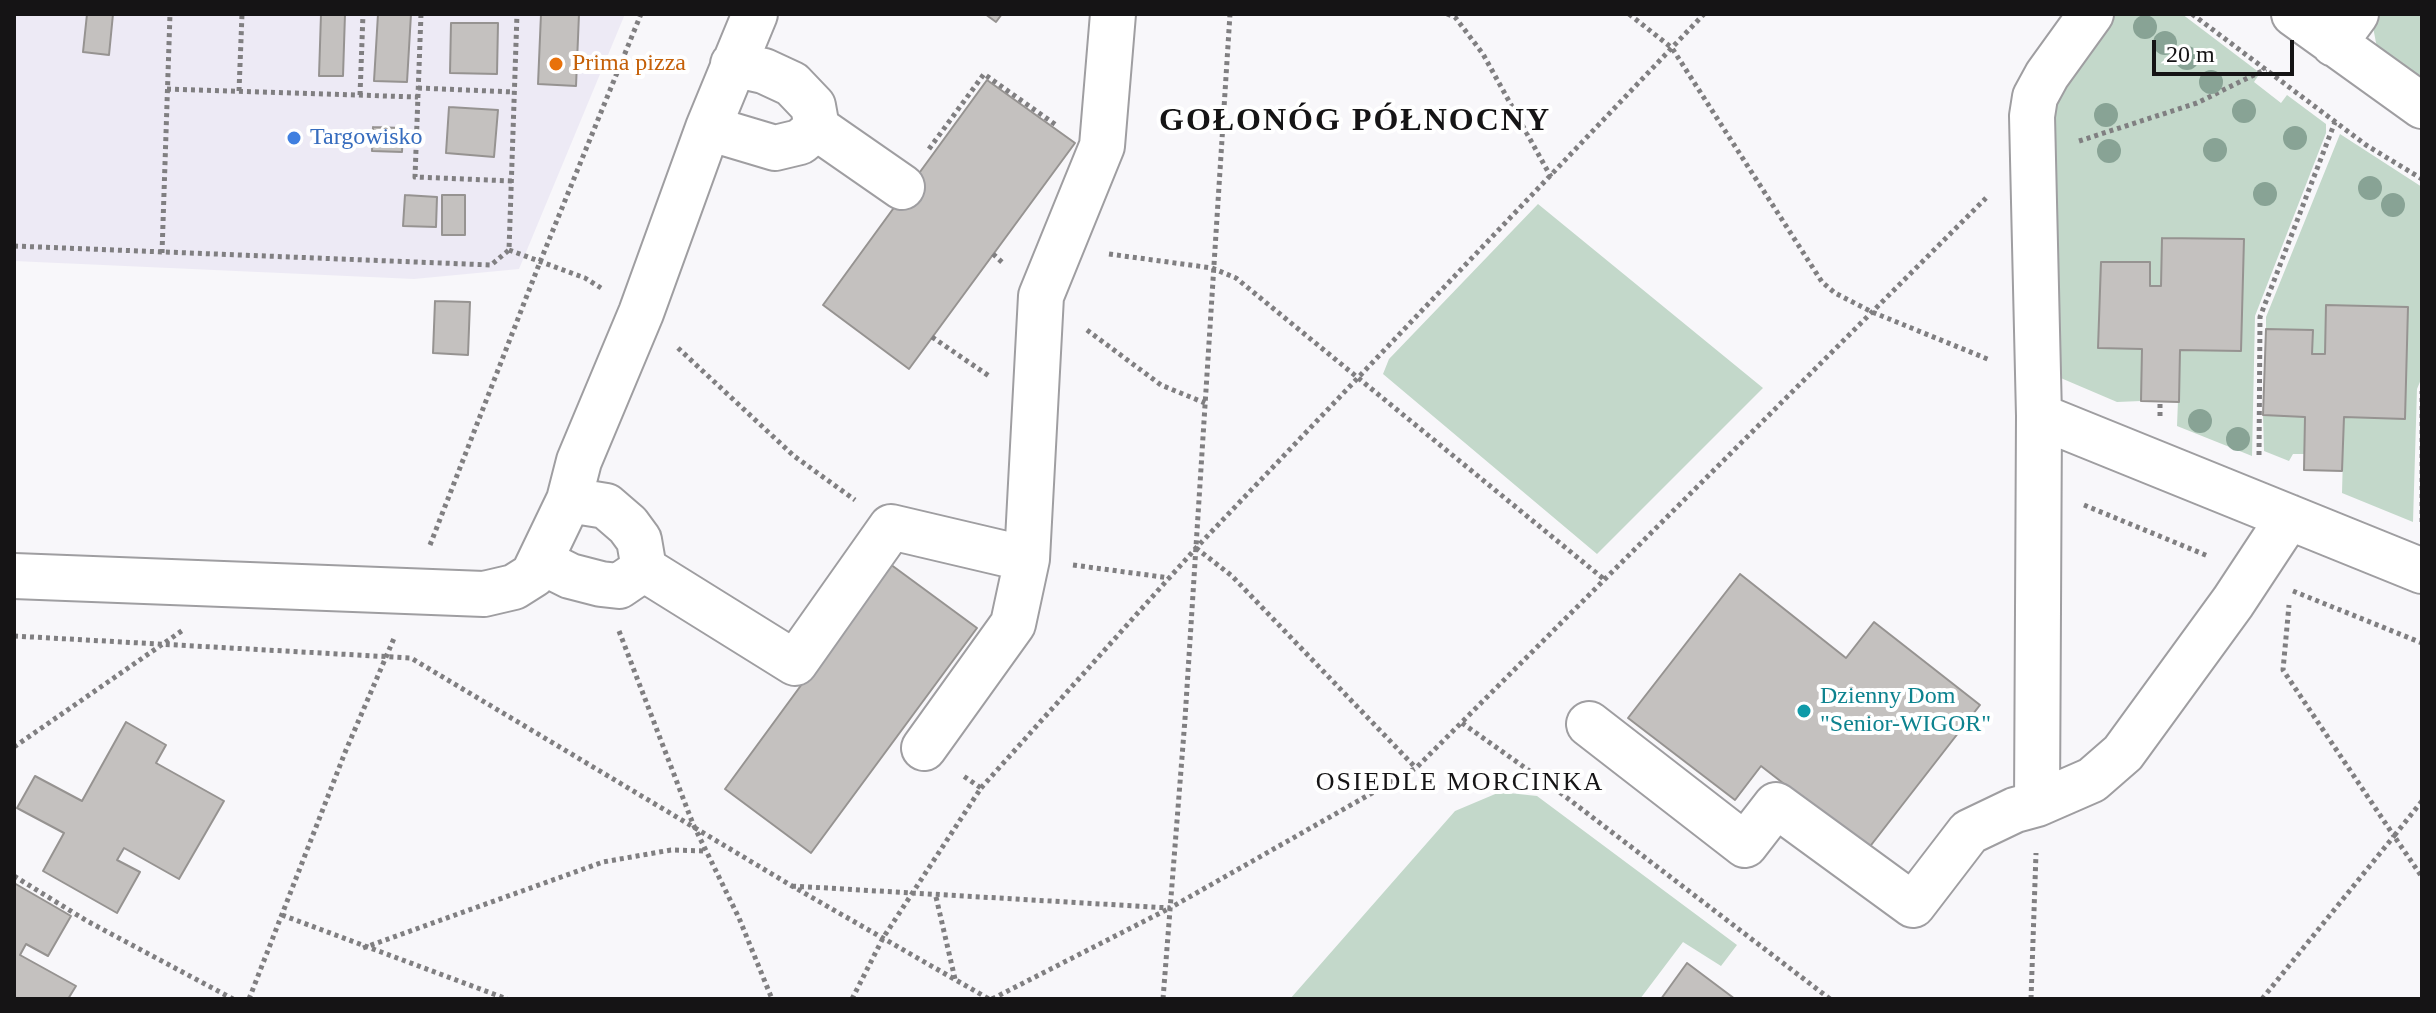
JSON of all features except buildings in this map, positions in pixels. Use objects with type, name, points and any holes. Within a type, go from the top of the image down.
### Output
[{"type":"street","points":[[14,576],[484,594],[514,587],[533,575],[569,500],[579,461],[641,313],[708,128],[755,14]]},
{"type":"street","points":[[924,748],[1013,624],[1027,559],[1041,296],[1058,247],[1102,146],[1113,14]]},
{"type":"street","points":[[2037,804],[2039,398],[2032,152],[2035,97],[2091,14]]},
{"type":"street","points":[[2294,14],[2345,29],[2422,106]]},
{"type":"street","points":[[733,64],[764,71],[792,84],[813,106],[817,128],[902,187]]},
{"type":"street","points":[[708,128],[775,148],[800,142],[817,128]]},
{"type":"street","points":[[2039,398],[2246,499],[2415,568]]},
{"type":"street","points":[[569,500],[606,506],[628,525],[639,540],[644,569],[795,663],[891,527],[1027,559]]},
{"type":"street","points":[[1589,724],[1745,845],[1776,805],[1913,905],[1969,832],[2092,780],[2123,753],[2233,602],[2289,517]]},
{"type":"street","points":[[540,561],[570,576],[619,586],[644,569]]},
{"type":"path","points":[[162,253],[170,14]]},
{"type":"path","points":[[239,91],[242,14]]},
{"type":"path","points":[[360,95],[363,14]]},
{"type":"path","points":[[421,14],[415,177],[512,181]]},
{"type":"path","points":[[14,246],[491,265],[509,250],[517,14]]},
{"type":"path","points":[[249,999],[641,14]]},
{"type":"path","points":[[1163,999],[1230,14]]},
{"type":"path","points":[[1447,14],[1456,16],[1483,54],[1551,177]]},
{"type":"path","points":[[1629,14],[1672,48],[1822,282],[1835,293],[2039,398]]},
{"type":"path","points":[[852,999],[883,938],[981,788],[1196,548],[1704,14]]},
{"type":"path","points":[[2192,14],[2335,122],[2422,179]]},
{"type":"path","points":[[14,636],[411,658],[792,886],[990,999],[1170,908],[1416,768],[2032,152],[2065,147],[2197,103],[2266,69]]},
{"type":"path","points":[[902,187],[984,74],[1098,155]]},
{"type":"path","points":[[418,88],[514,92]]},
{"type":"path","points":[[167,89],[418,97]]},
{"type":"path","points":[[2246,499],[2259,463],[2260,317],[2335,122]]},
{"type":"path","points":[[1058,247],[1212,268],[1236,278],[1605,580]]},
{"type":"path","points":[[509,250],[585,278],[641,313],[794,456],[891,527]]},
{"type":"path","points":[[993,254],[1041,296],[1161,385],[1205,403]]},
{"type":"path","points":[[932,337],[1033,406]]},
{"type":"path","points":[[2415,568],[2422,523],[2422,391]]},
{"type":"path","points":[[2039,486],[2210,556]]},
{"type":"path","points":[[1196,548],[1232,576],[1416,768]]},
{"type":"path","points":[[1027,559],[1171,578]]},
{"type":"path","points":[[601,584],[693,824],[772,999]]},
{"type":"path","points":[[2422,643],[2293,591],[2290,598],[2283,670],[2422,877]]},
{"type":"path","points":[[14,747],[190,626]]},
{"type":"path","points":[[1462,723],[1562,794],[1830,999]]},
{"type":"path","points":[[924,748],[981,788]]},
{"type":"path","points":[[2262,999],[2422,801]]},
{"type":"path","points":[[2031,999],[2037,804]]},
{"type":"path","points":[[363,948],[603,862],[671,850],[707,851]]},
{"type":"path","points":[[14,876],[87,921],[233,999]]},
{"type":"path","points":[[792,886],[936,897],[1170,908]]},
{"type":"path","points":[[936,897],[955,979]]},
{"type":"path","points":[[282,915],[363,948],[507,999]]},
{"type":"shaded area","name":"Targowisko","points":[[14,14],[625,14],[519,269],[414,279],[14,261]]},
{"type":"green space","points":[[2108,14],[2182,14],[2260,73],[2254,82],[2281,103],[2287,95],[2326,124],[2326,133],[2255,316],[2252,456],[2177,426],[2180,350],[2241,351],[2243,239],[2162,238],[2161,286],[2150,286],[2150,262],[2101,262],[2098,348],[2142,349],[2141,401],[2117,402],[2049,373],[2044,105]]},
{"type":"green space","points":[[2380,14],[2422,14],[2422,85],[2377,48],[2373,27]]},
{"type":"green space","points":[[2340,134],[2422,187],[2422,377],[2417,389],[2413,522],[2342,493],[2344,417],[2405,419],[2408,307],[2326,305],[2325,354],[2312,354],[2313,330],[2266,329],[2266,317]]},
{"type":"green space","points":[[1538,204],[1763,388],[1597,554],[1383,374],[1389,359]]},
{"type":"green space","points":[[2263,415],[2305,417],[2304,454],[2293,454],[2289,461],[2264,451]]},
{"type":"green space","points":[[1500,792],[1537,796],[1737,945],[1721,966],[1683,942],[1640,999],[1290,999],[1455,811]]},
{"type":"place","name":"Prima pizza","points":[[556,64]]},
{"type":"place","name":"Targowisko","points":[[294,138]]},
{"type":"place","name":"Dzienny Dom \"Senior-WIGOR\"","points":[[1804,711]]},
{"type":"district","name":"GOŁONÓG PÓŁNOCNY","points":[[1355,122]]},
{"type":"district","name":"OSIEDLE MORCINKA","points":[[1460,783]]}]
